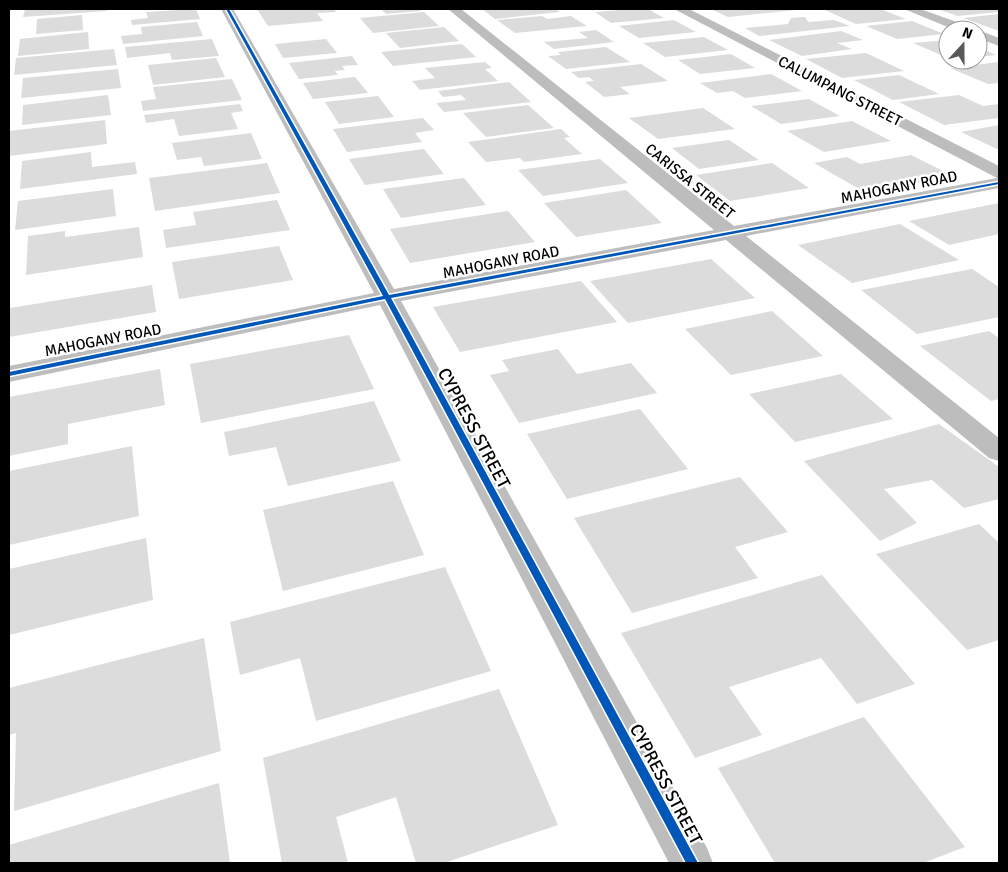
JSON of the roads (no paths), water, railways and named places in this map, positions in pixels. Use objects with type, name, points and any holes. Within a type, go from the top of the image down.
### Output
[{"type":"street","name":"CYPRESS STREET","points":[[227,9],[387,297],[692,863]]},
{"type":"street","name":"CARISSA STREET","points":[[454,9],[732,233],[999,452]]},
{"type":"street","name":"CALUMPANG STREET","points":[[680,9],[999,173]]},
{"type":"street","points":[[910,9],[940,20]]},
{"type":"street","name":"MAHOGANY ROAD","points":[[9,374],[387,297],[999,182]]}]
